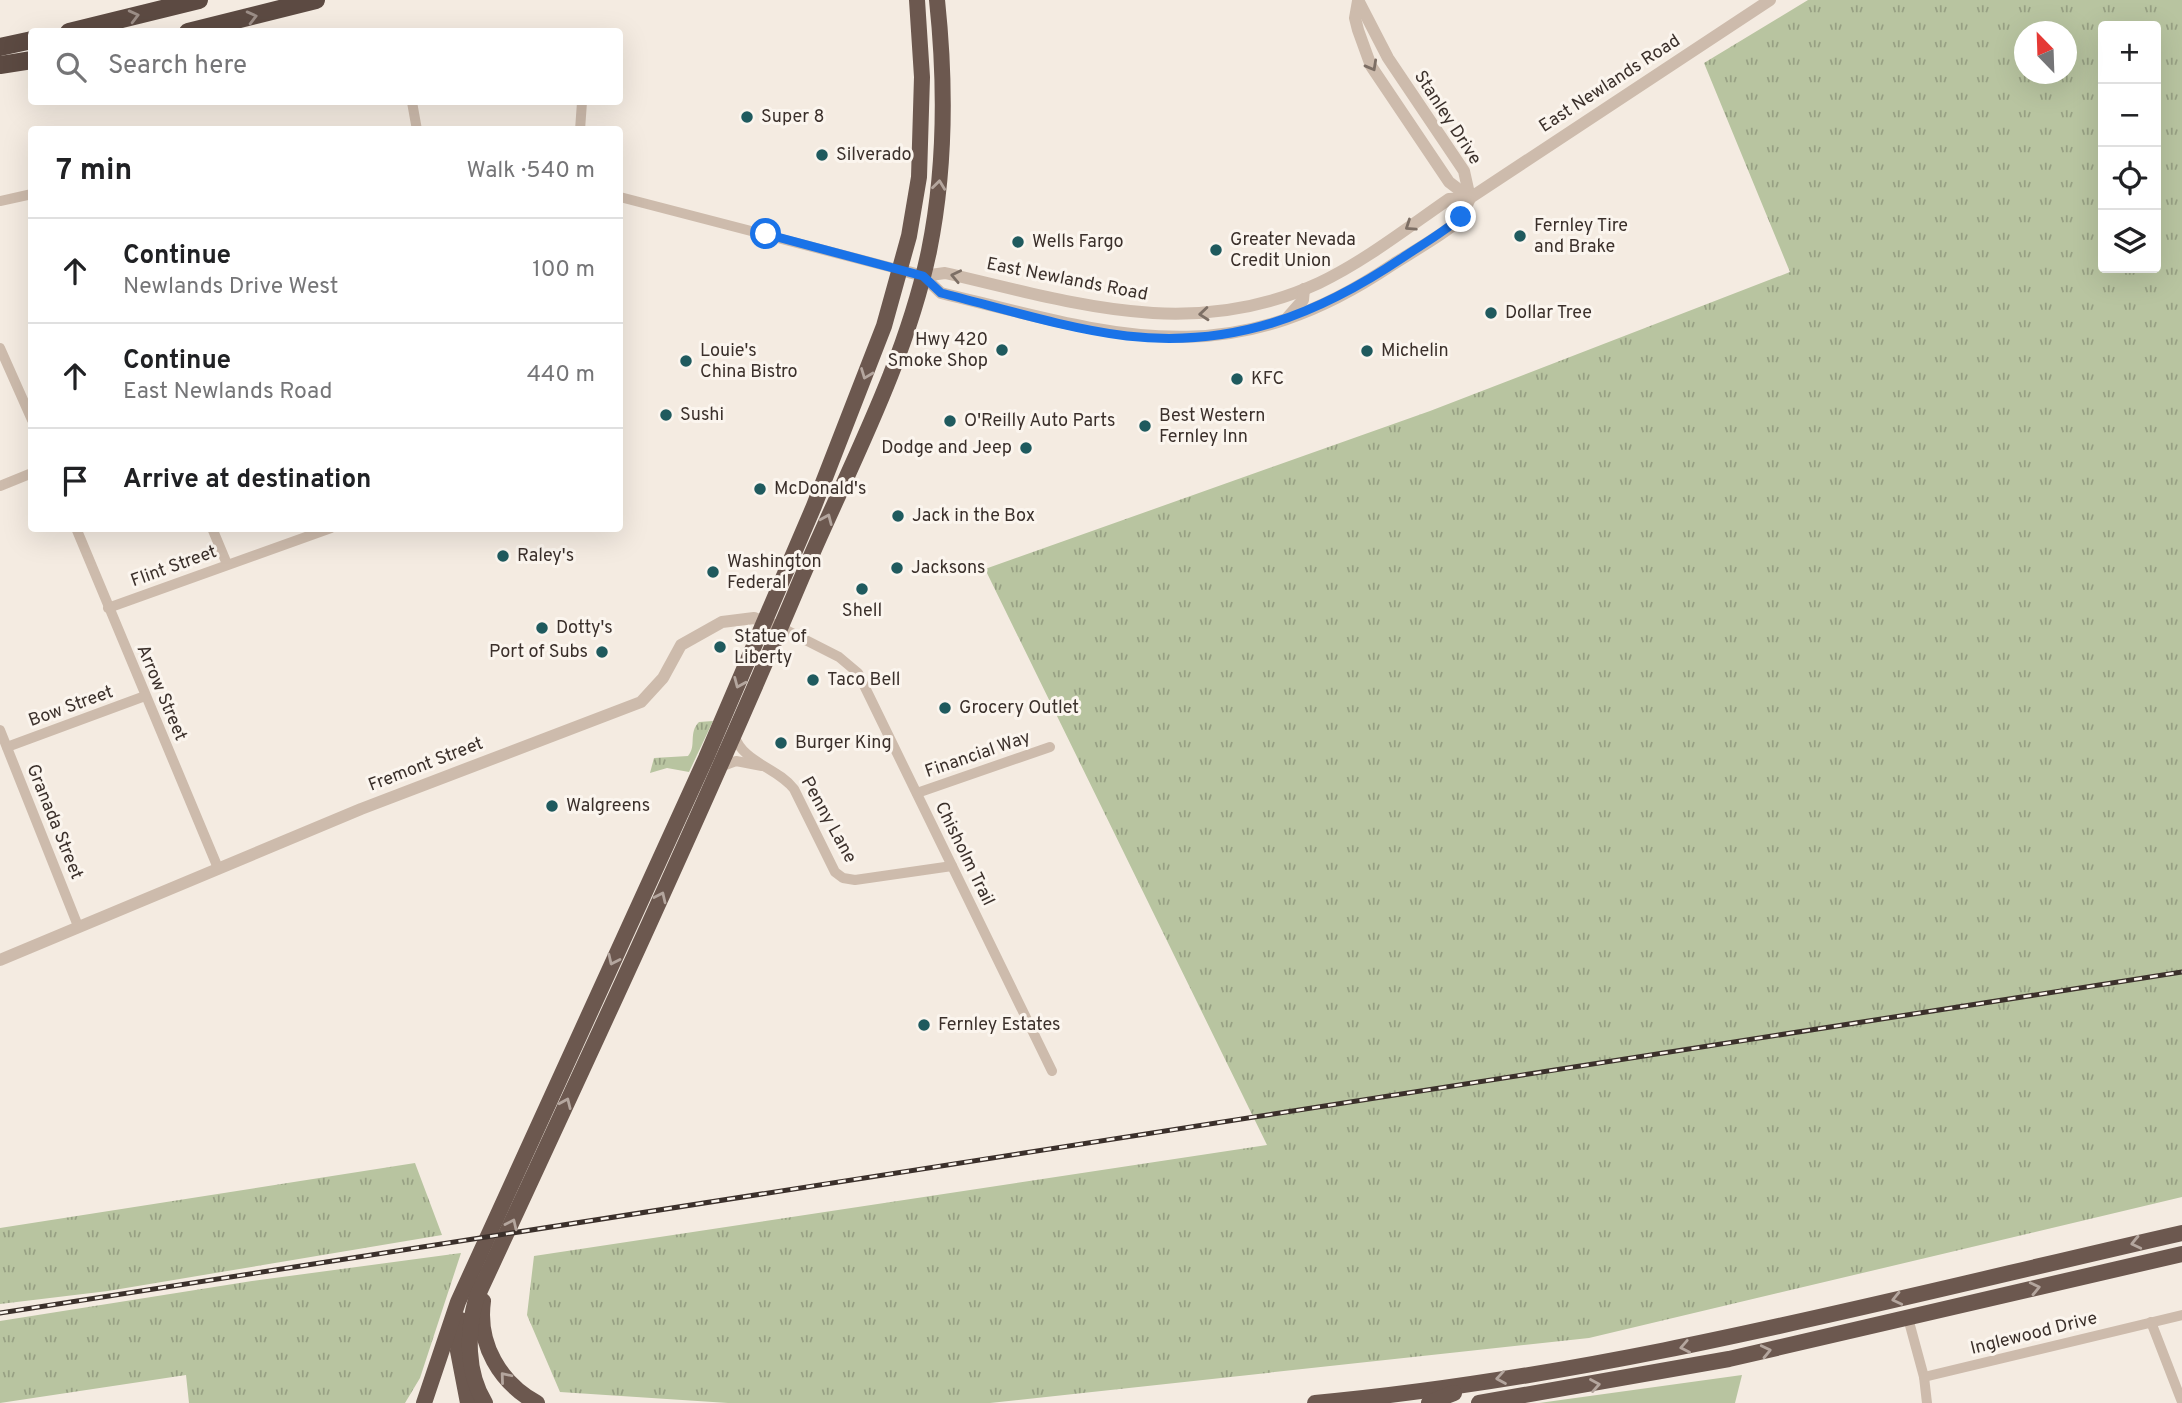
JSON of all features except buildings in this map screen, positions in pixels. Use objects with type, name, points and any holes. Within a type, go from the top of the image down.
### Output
[{"type":"highway","points":[[85,28],[199,0]]},
{"type":"highway","points":[[204,28],[316,0]]},
{"type":"highway","points":[[424,1403],[465,1286],[694,787],[766,621],[874,355],[901,270],[915,207],[921,152],[922,76],[917,0]]},
{"type":"highway","points":[[485,1403],[472,1368],[470,1334],[476,1299],[782,628],[899,349],[923,276],[939,188],[944,140],[943,63],[937,0]]},
{"type":"highway","points":[[0,47],[28,41]]},
{"type":"highway","points":[[0,65],[28,61]]},
{"type":"highway","points":[[1327,1402],[1472,1383],[1691,1346],[2182,1233]]},
{"type":"highway","points":[[1479,1403],[1667,1372],[2182,1254]]},
{"type":"highway","points":[[485,1283],[481,1314],[489,1352],[509,1383],[537,1403]]},
{"type":"highway","points":[[465,1286],[458,1351],[468,1403]]},
{"type":"highway","points":[[1429,1403],[1472,1383]]},
{"type":"street","name":"Stanley Drive","points":[[1358,0],[1388,58],[1464,171],[1470,198]]},
{"type":"street","name":"Stanley Drive","points":[[1358,0],[1355,18],[1357,30],[1371,66],[1449,182],[1470,198]]},
{"type":"street","name":"East Newlands Road","points":[[901,270],[923,276],[945,273],[1123,313],[1167,316],[1231,310],[1304,289],[1352,265],[1449,200],[1470,198],[1770,0]]},
{"type":"street","points":[[413,105],[416,126]]},
{"type":"street","points":[[580,126],[582,105]]},
{"type":"street","points":[[0,201],[28,195]]},
{"type":"street","points":[[623,198],[901,270]]},
{"type":"street","name":"East Newlands Road","points":[[923,276],[941,293],[1125,336],[1203,337],[1282,321],[1335,300],[1461,218],[1470,198]]},
{"type":"street","points":[[1282,321],[1297,309],[1304,289]]},
{"type":"street","points":[[0,348],[28,411]]},
{"type":"street","points":[[0,486],[28,475]]},
{"type":"street","name":"Arrow Street","points":[[78,532],[218,869]]},
{"type":"street","points":[[214,532],[227,564]]},
{"type":"street","name":"Flint Street","points":[[108,608],[319,532]]},
{"type":"street","name":"Fremont Street","points":[[0,960],[447,775],[641,702],[663,678],[681,645],[732,618],[766,621],[839,656]]},
{"type":"street","name":"Chisholm Trail","points":[[839,656],[858,673],[1052,1071]]},
{"type":"street","name":"Bow Street","points":[[7,747],[145,696]]},
{"type":"street","name":"Granada Street","points":[[0,730],[78,926]]},
{"type":"street","name":"Penny Lane","points":[[734,735],[741,750],[786,779],[794,789],[835,872],[843,878],[855,880],[952,866]]},
{"type":"street","name":"Financial Way","points":[[917,793],[1050,747]]},
{"type":"street","points":[[720,767],[736,761],[762,766]]},
{"type":"street","name":"Inglewood Drive","points":[[1924,1377],[2182,1315]]},
{"type":"street","points":[[1908,1318],[1924,1377],[1927,1403]]},
{"type":"street","points":[[2151,1322],[2182,1402]]},
{"type":"green space","points":[[1808,0],[2182,0],[2182,1197],[1589,1338],[990,1403],[728,1403],[560,1392],[527,1315],[534,1256],[1267,1145],[985,569],[1430,411],[1790,272],[1704,63]]},
{"type":"green space","points":[[713,721],[689,772],[667,768],[650,773],[654,758],[688,756],[696,726],[699,722]]},
{"type":"green space","points":[[415,1163],[442,1235],[108,1291],[0,1304],[0,1228]]},
{"type":"green space","points":[[461,1253],[420,1378],[405,1403],[189,1403],[186,1375],[0,1403],[0,1321],[252,1281]]},
{"type":"green space","points":[[1742,1375],[1735,1403],[1539,1403]]},
{"type":"railway","points":[[0,1313],[2182,972]]},
{"type":"place","name":"Super 8","points":[[747,117]]},
{"type":"place","name":"Silverado","points":[[822,155]]},
{"type":"place","name":"Fernley Tire and Brake","points":[[1520,236]]},
{"type":"place","name":"Wells Fargo","points":[[1018,242]]},
{"type":"place","name":"Greater Nevada Credit Union","points":[[1216,250]]},
{"type":"place","name":"Dollar Tree","points":[[1491,313]]},
{"type":"place","name":"Hwy 420 Smoke Shop","points":[[1002,350]]},
{"type":"place","name":"Michelin","points":[[1367,351]]},
{"type":"place","name":"Louie's China Bistro","points":[[686,361]]},
{"type":"place","name":"KFC","points":[[1237,379]]},
{"type":"place","name":"Sushi","points":[[666,415]]},
{"type":"place","name":"O'Reilly Auto Parts","points":[[950,421]]},
{"type":"place","name":"Best Western Fernley Inn","points":[[1145,426]]},
{"type":"place","name":"Dodge and Jeep","points":[[1026,448]]},
{"type":"place","name":"McDonald's","points":[[760,489]]},
{"type":"place","name":"Jack in the Box","points":[[898,516]]},
{"type":"place","name":"Raley's","points":[[503,556]]},
{"type":"place","name":"Jacksons","points":[[897,568]]},
{"type":"place","name":"Washington Federal","points":[[713,572]]},
{"type":"place","name":"Shell","points":[[862,589]]},
{"type":"place","name":"Dotty's","points":[[542,628]]},
{"type":"place","name":"Statue of Liberty","points":[[720,647]]},
{"type":"place","name":"Port of Subs","points":[[602,652]]},
{"type":"place","name":"Taco Bell","points":[[813,680]]},
{"type":"place","name":"Grocery Outlet","points":[[945,708]]},
{"type":"place","name":"Burger King","points":[[781,743]]},
{"type":"place","name":"Walgreens","points":[[552,806]]},
{"type":"place","name":"Fernley Estates","points":[[924,1025]]},
{"type":"route","points":[[766,234],[923,276],[941,293],[1098,331],[1125,336],[1179,338],[1246,331],[1282,321],[1335,300],[1461,217]]}]
